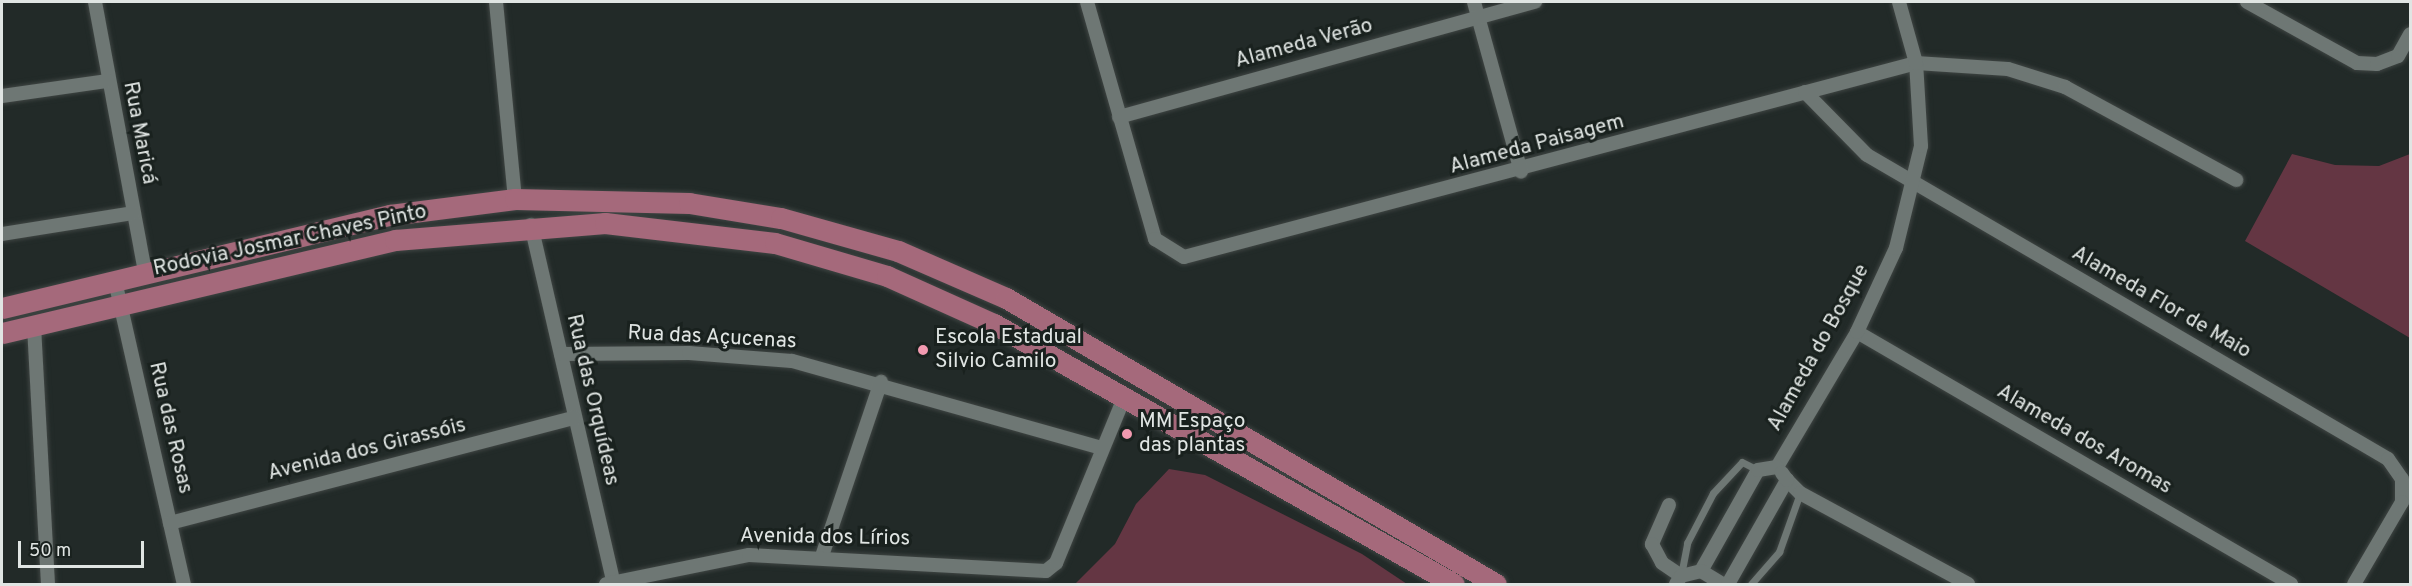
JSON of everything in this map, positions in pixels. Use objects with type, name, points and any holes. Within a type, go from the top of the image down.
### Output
[{"type":"main road","name":"Rodovia Josmar Chaves Pinto","points":[[2,308],[390,215],[515,199],[689,203],[781,218],[898,251],[1006,298],[1238,431],[1496,585]]},
{"type":"main road","name":"Rodovia Josmar Chaves Pinto","points":[[2,333],[395,240],[531,225],[674,228],[775,243],[887,276],[994,324],[1125,396],[1454,585]]},
{"type":"main road","points":[[1225,454],[1238,431]]},
{"type":"street","name":"Rua Maricá","points":[[95,2],[145,273]]},
{"type":"street","points":[[496,2],[515,199]]},
{"type":"street","points":[[1087,2],[1119,117]]},
{"type":"street","points":[[1474,2],[1521,172]]},
{"type":"street","name":"Alameda Verão","points":[[1119,117],[1535,2]]},
{"type":"street","name":"Alameda do Bosque","points":[[1777,467],[1857,332],[1896,248],[1921,146],[1916,63],[1899,2]]},
{"type":"street","points":[[2247,2],[2356,63],[2377,64],[2398,56],[2410,34]]},
{"type":"street","name":"Alameda Paisagem","points":[[1119,117],[1155,239],[1168,252],[1184,257],[1521,172],[1804,92],[1916,63],[2008,69],[2065,87],[2236,180]]},
{"type":"street","points":[[2,96],[108,81]]},
{"type":"street","name":"Alameda Flor de Maio","points":[[1804,92],[1867,155],[2388,459],[2402,479],[2402,502],[2354,585]]},
{"type":"street","points":[[2,234],[133,213]]},
{"type":"street","name":"Rua das Orquídeas","points":[[531,225],[611,584]]},
{"type":"street","name":"Rua das Rosas","points":[[115,281],[184,585]]},
{"type":"street","points":[[34,326],[48,585]]},
{"type":"street","name":"Alameda dos Aromas","points":[[1857,332],[2291,585]]},
{"type":"street","name":"Rua das Açucenas","points":[[561,354],[688,353],[792,361],[880,382],[1102,448]]},
{"type":"street","points":[[822,556],[880,382]]},
{"type":"street","points":[[1102,448],[1125,396]]},
{"type":"street","name":"Avenida dos Girassóis","points":[[170,523],[574,418]]},
{"type":"street","name":"Avenida dos Lírios","points":[[611,584],[749,555],[822,556],[1046,571],[1056,563],[1102,448]]},
{"type":"street","points":[[1669,505],[1652,544],[1662,563],[1679,580],[1701,571],[1758,470],[1777,467],[1800,493],[1968,585]]},
{"type":"street","points":[[1728,585],[1787,480]]},
{"type":"street","points":[[1701,571],[1723,585]]},
{"type":"lane","points":[[1679,580],[1687,543],[1713,493],[1742,462],[1758,470]]},
{"type":"lane","points":[[1751,585],[1779,552],[1800,493]]},
{"type":"shaded area","points":[[2292,154],[2335,165],[2379,166],[2410,154],[2410,338],[2245,241]]},
{"type":"shaded area","points":[[1169,469],[1205,475],[1362,554],[1407,584],[1075,584],[1115,544],[1136,504]]},
{"type":"place","name":"Escola Estadual Silvio Camilo","points":[[923,350]]},
{"type":"place","name":"MM Espaço das plantas","points":[[1127,434]]}]
